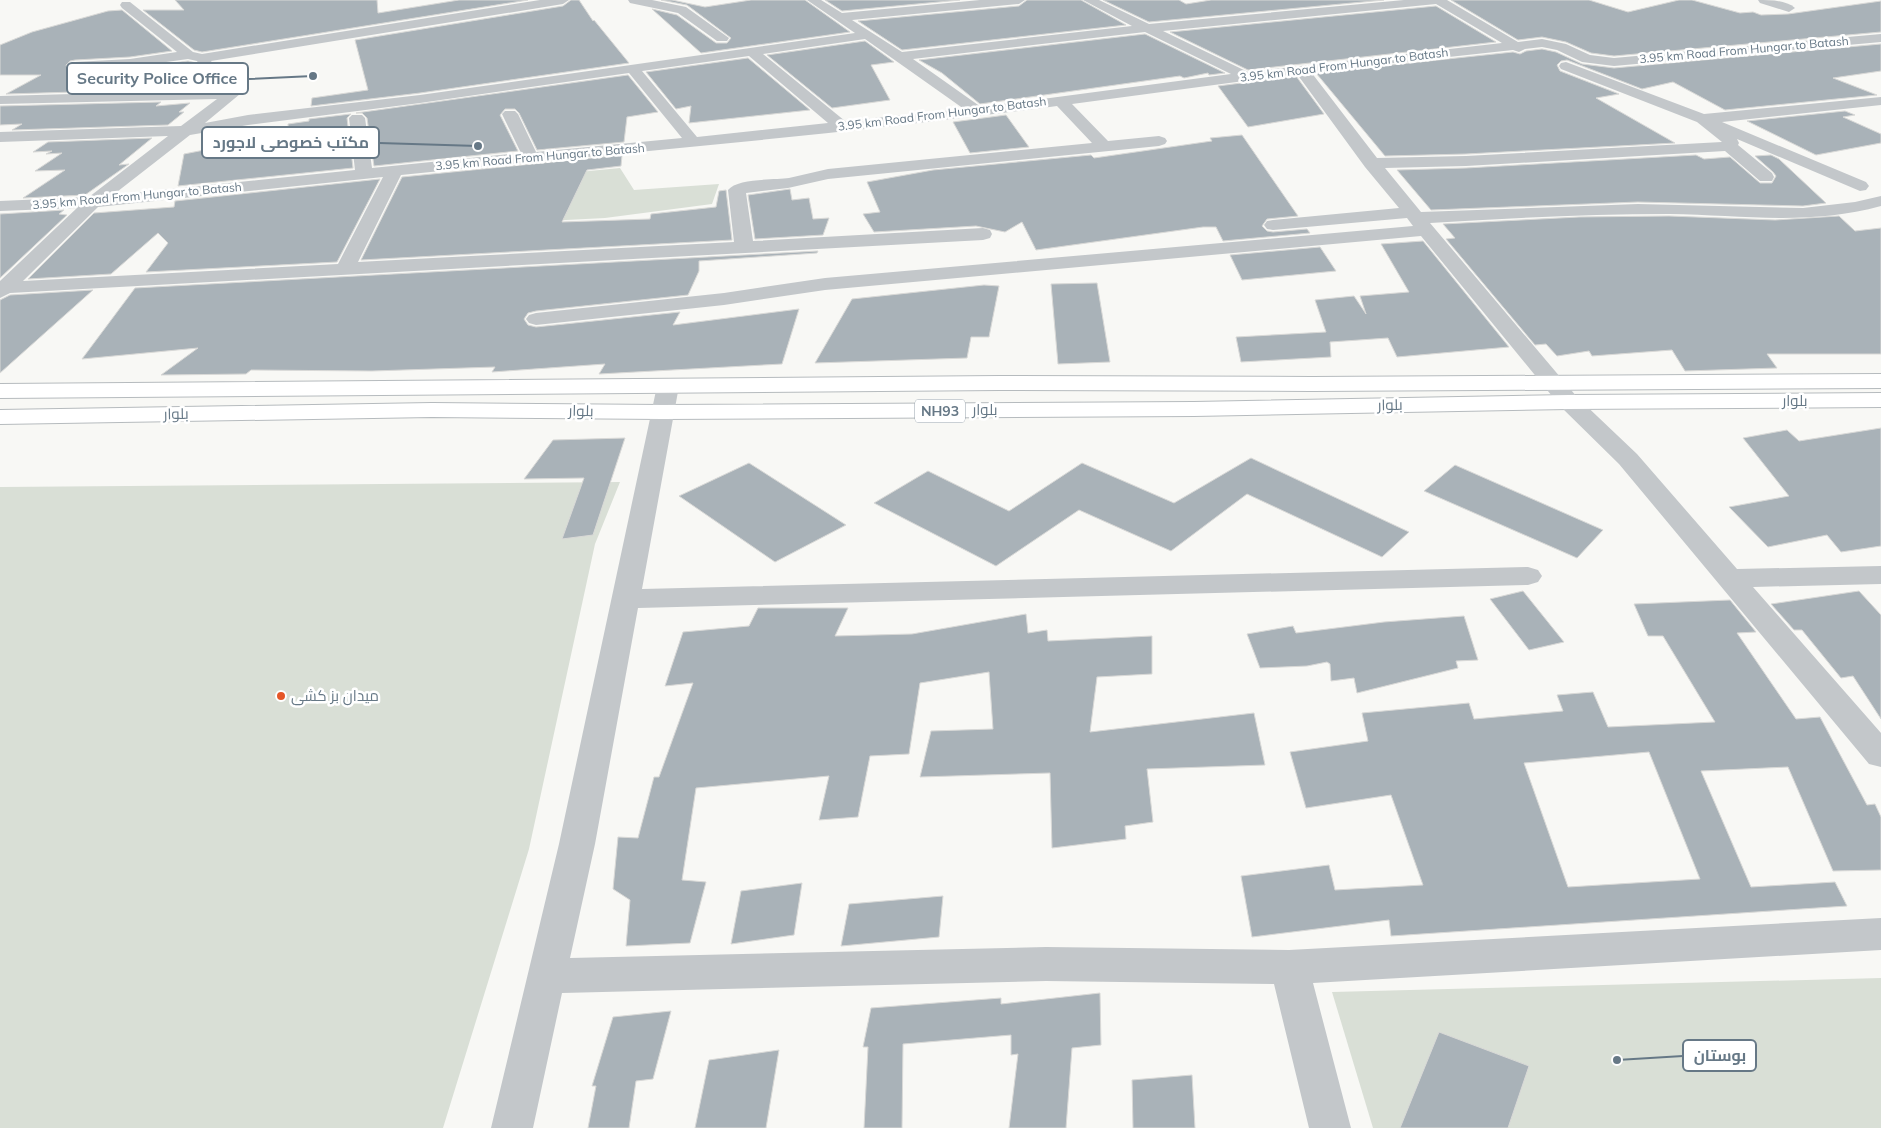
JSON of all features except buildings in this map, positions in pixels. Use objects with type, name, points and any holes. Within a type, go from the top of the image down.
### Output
[{"type":"main road","name":"بلوار","points":[[0,417],[432,410],[999,383],[1881,381]]},
{"type":"main road","points":[[1820,382],[1842,400]]},
{"type":"main road","name":"بلوار","points":[[0,391],[312,389],[665,399],[1184,409],[1568,402],[1881,400]]},
{"type":"street","points":[[74,66],[195,57],[563,0]]},
{"type":"street","points":[[634,0],[682,10],[722,38]]},
{"type":"street","points":[[813,0],[900,56],[978,112]]},
{"type":"street","points":[[841,18],[1020,0]]},
{"type":"street","points":[[1089,0],[1246,76]]},
{"type":"street","points":[[900,56],[1148,28],[1319,13],[1438,0],[1514,46],[1702,119],[1860,186]]},
{"type":"street","points":[[1764,0],[1790,8]]},
{"type":"street","points":[[126,5],[195,57],[214,78],[233,94]]},
{"type":"street","points":[[0,137],[186,131],[248,120],[420,99],[868,35]]},
{"type":"street","name":"3.95 km Road From Hungar to Batash","points":[[0,206],[94,202],[978,112],[1301,69],[1542,43],[1560,47],[1587,59],[1614,62],[1881,38]]},
{"type":"street","points":[[752,52],[841,126]]},
{"type":"street","points":[[632,68],[693,142]]},
{"type":"street","points":[[1301,69],[1372,163],[1568,402],[1628,459],[1881,755]]},
{"type":"street","points":[[0,100],[233,94]]},
{"type":"street","points":[[2,289],[94,202],[233,94]]},
{"type":"street","points":[[1060,100],[1104,146]]},
{"type":"street","points":[[1702,119],[1881,101]]},
{"type":"street","points":[[510,114],[531,157]]},
{"type":"street","points":[[357,118],[364,175]]},
{"type":"street","points":[[1702,119],[1729,139],[1731,143],[1729,146]]},
{"type":"street","points":[[744,247],[737,190],[740,188],[788,183],[828,174],[1160,141]]},
{"type":"street","points":[[1372,163],[1466,161],[1729,146],[1766,177]]},
{"type":"street","points":[[345,269],[396,171]]},
{"type":"street","points":[[1815,214],[1863,207],[1881,201]]},
{"type":"street","points":[[536,319],[724,299],[825,284],[1418,220],[1532,211],[1670,209],[1815,214],[1881,219]]},
{"type":"street","points":[[1255,226],[1418,220]]},
{"type":"street","points":[[2,289],[983,234]]},
{"type":"street","points":[[512,1128],[577,844],[665,399]]},
{"type":"street","points":[[1730,578],[1881,575]]},
{"type":"street","points":[[625,599],[1528,576]]},
{"type":"street","points":[[547,976],[1046,964],[1289,967],[1881,934]]},
{"type":"street","points":[[1289,967],[1330,1128]]},
{"type":"shaded area","points":[[620,168],[634,190],[719,184],[712,204],[605,218],[527,222],[528,177]]},
{"type":"shaded area","name":"میدان بز کشی","points":[[620,482],[595,544],[529,849],[443,1128],[0,1128],[0,487]]},
{"type":"shaded area","points":[[1881,978],[1881,1128],[1373,1128],[1332,992]]},
{"type":"place","name":"Security Police Office","points":[[313,76]]},
{"type":"place","name":"مکتب خصوصی لاجورد","points":[[478,146]]},
{"type":"place","name":"میدان بز کشی","points":[[281,696]]},
{"type":"place","name":"بوستان","points":[[1617,1060]]}]
